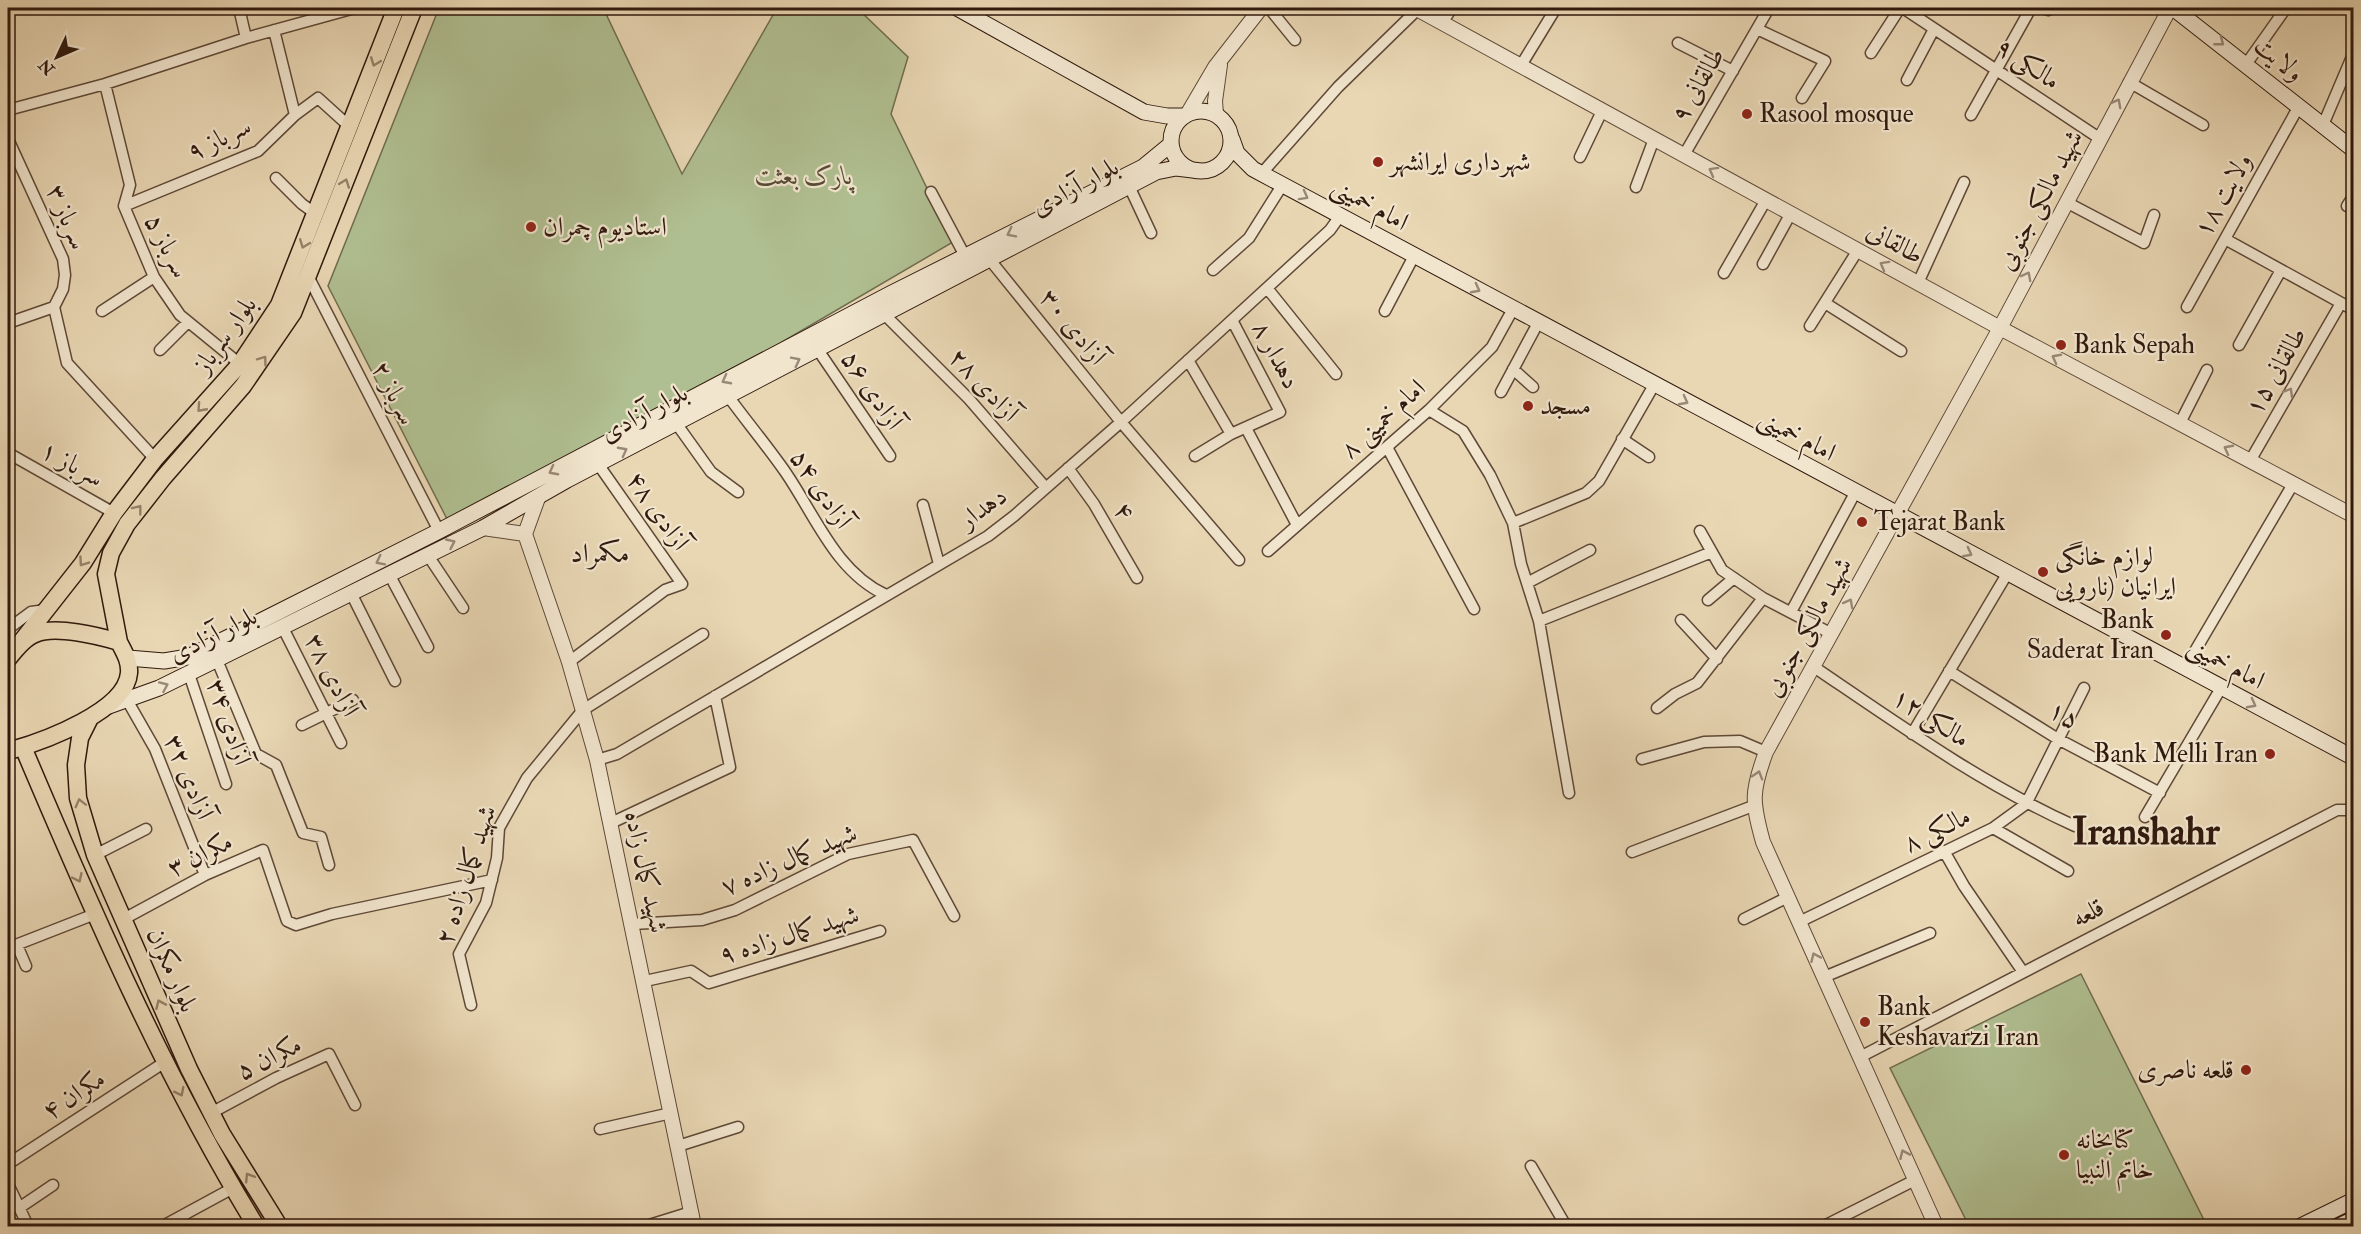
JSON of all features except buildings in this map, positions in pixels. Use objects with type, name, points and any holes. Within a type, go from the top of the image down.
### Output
[{"type":"main road","name":"بلوار سرباز","points":[[12,653],[83,563],[114,513],[156,459],[240,364],[279,305],[396,8]]},
{"type":"main road","name":"بلوار سرباز","points":[[128,658],[119,642],[106,574],[111,553],[127,524],[162,478],[243,386],[293,313],[414,8]]},
{"type":"main road","points":[[957,8],[1160,122],[1171,139],[1178,160],[1192,170],[1206,171],[1227,158],[1232,139]]},
{"type":"main road","name":"ولایت","points":[[2172,8],[2247,63],[2354,150]]},
{"type":"main road","points":[[1144,112],[1158,116],[1207,111],[1216,114]]},
{"type":"main road","name":"بلوار آزادی","points":[[128,658],[164,661],[188,657],[439,531],[965,256],[1143,167],[1171,139],[1175,126],[1187,114]]},
{"type":"main road","name":"امام خمینی","points":[[1216,114],[1230,129],[1237,153],[1257,171],[2354,758]]},
{"type":"main road","name":"بلوار آزادی","points":[[109,706],[189,674],[483,528],[598,464],[1156,172],[1176,168],[1206,171],[1257,171]]},
{"type":"main road","points":[[12,653],[35,633],[52,630],[119,642]]},
{"type":"main road","points":[[12,749],[90,718],[109,706],[123,690],[129,675],[128,658]]},
{"type":"main road","name":"بلوار مکران","points":[[90,718],[80,738],[76,765],[78,798],[95,855],[122,920],[211,1113],[279,1227]]},
{"type":"main road","name":"بلوار مکران","points":[[12,749],[64,844],[165,1062],[256,1227]]},
{"type":"main road","points":[[64,844],[67,836],[75,831],[90,837]]},
{"type":"main road","points":[[2301,1227],[2354,1200]]},
{"type":"main road","points":[[2339,1227],[2354,1219]]},
{"type":"street","points":[[8,10],[13,8]]},
{"type":"street","points":[[240,8],[246,38]]},
{"type":"street","points":[[8,110],[105,84],[343,8],[356,8]]},
{"type":"street","points":[[1187,114],[1222,57],[1261,8]]},
{"type":"street","points":[[1269,8],[1295,40]]},
{"type":"street","points":[[1257,171],[1417,8]]},
{"type":"street","name":"طالقانی","points":[[1417,8],[1520,67],[1918,284],[2293,484],[2352,513]]},
{"type":"street","points":[[1442,23],[1452,8]]},
{"type":"street","points":[[1520,67],[1556,8]]},
{"type":"street","name":"طالقانی ۹","points":[[1684,155],[1770,8]]},
{"type":"street","points":[[1871,53],[1901,8]]},
{"type":"street","name":"مالکی ۹","points":[[1901,8],[1918,12],[1934,29],[2099,138]]},
{"type":"street","points":[[1971,115],[1998,71],[2031,8]]},
{"type":"street","name":"شهید مالکی جنوبی","points":[[1936,1227],[1763,842],[1753,806],[1755,780],[1766,752],[1898,516],[2129,82],[2172,8]]},
{"type":"street","points":[[2247,63],[2286,8]]},
{"type":"street","points":[[1757,29],[1825,61],[1802,98]]},
{"type":"street","points":[[1907,80],[1934,29]]},
{"type":"street","points":[[274,30],[295,115]]},
{"type":"street","points":[[1678,43],[1733,70]]},
{"type":"street","points":[[2323,125],[2354,52]]},
{"type":"street","points":[[1216,114],[1217,81],[1222,57]]},
{"type":"street","points":[[2129,82],[2203,126]]},
{"type":"street","name":"سرباز ۵","points":[[105,84],[130,185],[124,206],[154,277],[180,315],[240,364]]},
{"type":"street","name":"سرباز ۹","points":[[124,206],[258,151],[295,115],[318,98],[350,127]]},
{"type":"street","name":"ولایت ۱۸","points":[[2187,307],[2299,106]]},
{"type":"street","points":[[1580,157],[1602,111]]},
{"type":"street","name":"سرباز ۳","points":[[8,139],[63,259],[65,275],[63,289],[54,307]]},
{"type":"street","points":[[1636,187],[1654,139]]},
{"type":"street","points":[[276,178],[302,204],[316,214]]},
{"type":"street","points":[[1918,284],[1964,182]]},
{"type":"street","points":[[1213,270],[1249,238],[1283,184]]},
{"type":"street","points":[[1129,186],[1151,233]]},
{"type":"street","points":[[931,192],[965,256]]},
{"type":"street","points":[[2347,206],[2354,195]]},
{"type":"street","points":[[1724,273],[1766,200]]},
{"type":"street","points":[[2066,202],[2144,243],[2154,215]]},
{"type":"street","points":[[1763,264],[1791,213]]},
{"type":"street","name":"دهدار","points":[[597,760],[617,754],[988,536],[1121,422],[1330,230],[1340,216]]},
{"type":"street","points":[[2225,238],[2354,310]]},
{"type":"street","points":[[1810,326],[1858,250]]},
{"type":"street","points":[[1385,311],[1414,256]]},
{"type":"street","name":"آزادی ۳۰","points":[[990,260],[1121,422],[1239,560]]},
{"type":"street","points":[[2239,345],[2281,270]]},
{"type":"street","name":"سرباز ۲","points":[[308,276],[439,531]]},
{"type":"street","points":[[102,311],[154,277]]},
{"type":"street","points":[[1267,288],[1336,374]]},
{"type":"street","points":[[1825,303],[1901,351]]},
{"type":"street","name":"طالقانی ۱۵","points":[[2250,461],[2341,303]]},
{"type":"street","points":[[8,323],[54,307],[67,363],[156,459]]},
{"type":"street","name":"امام خمینی ۸","points":[[1268,550],[1430,410],[1492,347],[1513,309]]},
{"type":"street","name":"آزادی ۲۸","points":[[885,315],[969,399],[1046,488]]},
{"type":"street","name":"دهدار ۸","points":[[1232,320],[1280,412],[1246,428]]},
{"type":"street","points":[[160,350],[188,322]]},
{"type":"street","points":[[1501,392],[1538,323]]},
{"type":"street","name":"آزادی ۵۶","points":[[818,350],[890,456]]},
{"type":"street","points":[[1188,360],[1232,434]]},
{"type":"street","points":[[1513,369],[1533,387]]},
{"type":"street","points":[[2180,423],[2207,370]]},
{"type":"street","points":[[1514,523],[1586,493],[1599,481],[1654,385]]},
{"type":"street","name":"آزادی ۵۴","points":[[728,396],[786,474],[847,568],[866,586],[886,595]]},
{"type":"street","points":[[1430,410],[1463,430],[1514,523],[1527,583],[1539,621],[1569,794]]},
{"type":"street","points":[[676,423],[711,472],[738,492]]},
{"type":"street","points":[[1195,456],[1246,428],[1297,525]]},
{"type":"street","points":[[1622,439],[1649,457]]},
{"type":"street","points":[[1387,447],[1474,609]]},
{"type":"street","name":"سرباز ۱","points":[[8,453],[114,513]]},
{"type":"street","name":"آزادی ۴۸","points":[[569,662],[665,590],[682,584],[598,464]]},
{"type":"street","name":"۴","points":[[1068,468],[1094,504],[1137,578]]},
{"type":"street","points":[[2185,668],[2293,484]]},
{"type":"street","points":[[1791,612],[1855,493]]},
{"type":"street","points":[[483,528],[525,534],[538,498]]},
{"type":"street","points":[[923,505],[939,564]]},
{"type":"street","points":[[1700,531],[1722,570],[1763,598],[1832,634]]},
{"type":"street","name":"شهید کمال زاده","points":[[525,534],[569,662],[597,760],[645,981],[694,1227]]},
{"type":"street","points":[[1527,583],[1590,550]]},
{"type":"street","points":[[1539,621],[1712,552]]},
{"type":"street","points":[[427,555],[463,608]]},
{"type":"street","points":[[389,574],[428,647]]},
{"type":"street","points":[[1912,734],[2007,574]]},
{"type":"street","points":[[1708,600],[1734,578]]},
{"type":"street","points":[[351,593],[395,681]]},
{"type":"street","points":[[1657,708],[1675,694],[1696,683],[1763,598]]},
{"type":"street","points":[[8,629],[32,612],[46,610]]},
{"type":"street","points":[[1681,621],[1717,659]]},
{"type":"street","name":"آزادی ۳۸","points":[[283,628],[341,742]]},
{"type":"street","name":"شهید کمال زاده ۲","points":[[471,1005],[459,954],[486,903],[497,858],[499,828],[527,778],[583,710],[703,634]]},
{"type":"street","points":[[217,660],[256,754],[276,765],[303,833],[321,837],[329,865]]},
{"type":"street","name":"مالکی ۱۲","points":[[1814,667],[1912,734],[2026,804],[2075,826]]},
{"type":"street","name":"۱۵","points":[[1949,671],[2058,739],[2160,793]]},
{"type":"street","name":"آزادی ۳۴","points":[[189,674],[226,784]]},
{"type":"street","name":"مالکی ۸","points":[[1799,922],[1993,828],[2026,804],[2084,688]]},
{"type":"street","points":[[2145,817],[2221,688]]},
{"type":"street","points":[[611,823],[729,767],[715,696]]},
{"type":"street","name":"آزادی ۳۲","points":[[127,700],[154,749],[205,875]]},
{"type":"street","points":[[302,725],[353,700]]},
{"type":"street","points":[[1642,759],[1704,742],[1740,741],[1766,752]]},
{"type":"street","points":[[1632,852],[1753,806]]},
{"type":"street","name":"قلعه","points":[[1860,1057],[2337,810],[2354,810]]},
{"type":"street","points":[[1993,828],[2068,871]]},
{"type":"street","points":[[95,855],[146,829]]},
{"type":"street","name":"شهید کمال زاده ۷","points":[[633,924],[702,920],[735,910],[849,854],[913,840],[954,916]]},
{"type":"street","name":"مکران ۳","points":[[122,920],[205,875],[263,850],[287,921],[296,925],[332,914],[492,879]]},
{"type":"street","points":[[1944,851],[1987,922],[2023,972]]},
{"type":"street","points":[[1744,919],[1788,897]]},
{"type":"street","points":[[26,966],[12,946],[95,914]]},
{"type":"street","name":"شهید کمال زاده ۹","points":[[645,981],[691,971],[709,984],[880,931]]},
{"type":"street","points":[[1824,977],[1930,933]]},
{"type":"street","name":"مکران ۵","points":[[211,1113],[276,1078],[329,1054],[355,1105]]},
{"type":"street","name":"مکران ۴","points":[[8,1164],[165,1062]]},
{"type":"street","points":[[600,1129],[671,1113]]},
{"type":"street","points":[[678,1146],[738,1127]]},
{"type":"street","points":[[1531,1166],[1566,1227]]},
{"type":"street","points":[[1824,1227],[1916,1180]]},
{"type":"street","points":[[8,1184],[28,1227]]},
{"type":"street","points":[[19,1208],[53,1185]]},
{"type":"street","points":[[163,1227],[233,1188]]},
{"type":"street","points":[[646,1227],[692,1212]]},
{"type":"green space","name":"استادیوم چمران","points":[[439,8],[599,8],[606,14],[682,174],[777,8],[857,8],[908,57],[891,114],[953,242],[777,345],[448,521],[328,286]]},
{"type":"green space","points":[[2081,974],[2207,1226],[1969,1226],[1890,1068]]},
{"type":"place","name":"Rasool mosque","points":[[1747,114]]},
{"type":"place","name":"شهرداری ایرانشهر","points":[[1378,162]]},
{"type":"place","name":"استادیوم چمران","points":[[531,227]]},
{"type":"place","name":"Bank Sepah","points":[[2061,345]]},
{"type":"place","name":"مسجد","points":[[1528,406]]},
{"type":"place","name":"Tejarat Bank","points":[[1862,522]]},
{"type":"place","name":"لوازم خانگی ایرانیان (نارویی","points":[[2043,572]]},
{"type":"place","name":"Bank Saderat Iran","points":[[2166,635]]},
{"type":"place","name":"Bank Melli Iran","points":[[2270,754]]},
{"type":"place","name":"Bank Keshavarzi Iran","points":[[1865,1022]]},
{"type":"place","name":"قلعه ناصری","points":[[2246,1070]]},
{"type":"place","name":"کتابخانه خاتم النبیا","points":[[2064,1155]]},
{"type":"district","name":"مکمراد","points":[[600,553]]},
{"type":"district","name":"Iranshahr","points":[[2146,832]]},
{"type":"park label","name":"پارک بعثت","points":[[804,176]]}]
